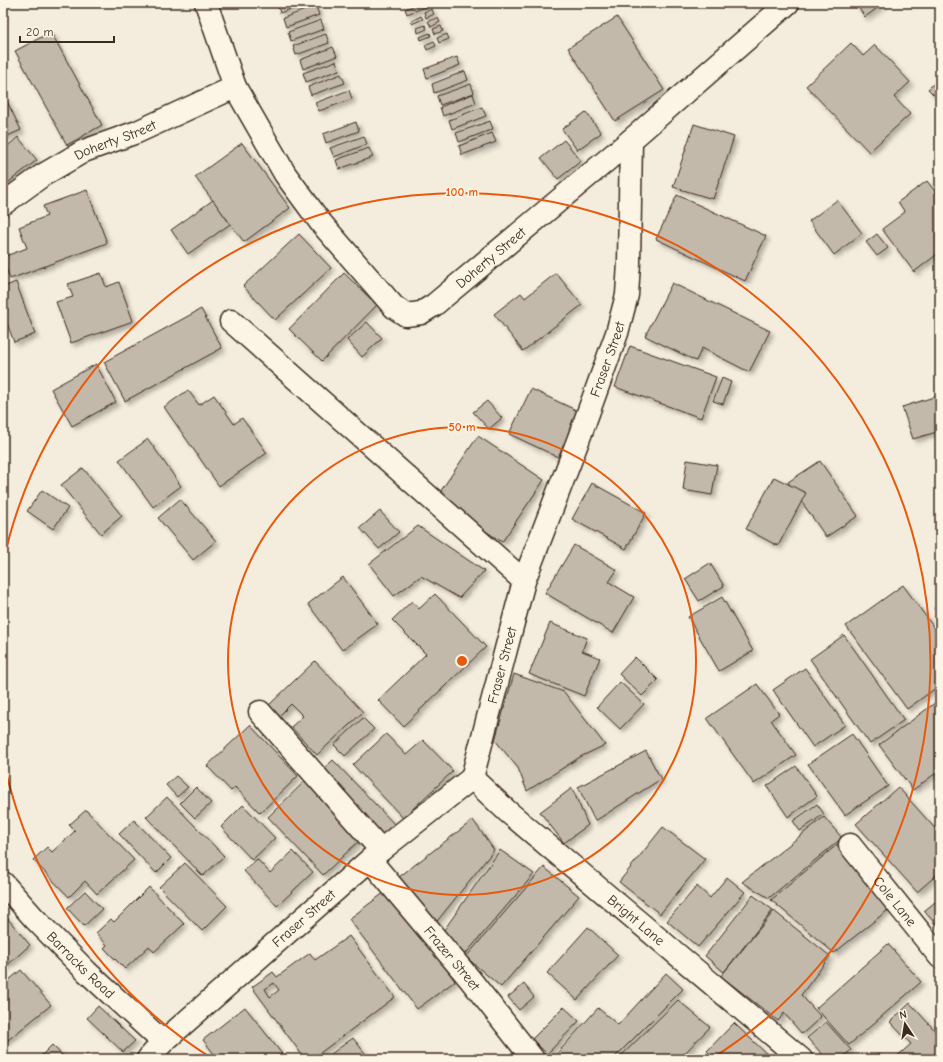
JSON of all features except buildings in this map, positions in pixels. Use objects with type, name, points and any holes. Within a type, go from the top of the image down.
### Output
[{"type":"street","name":"Doherty Street","points":[[206,3],[235,87],[285,174],[321,223],[394,307],[406,316],[421,313],[434,305],[631,140],[788,3]]},
{"type":"street","name":"Doherty Street","points":[[3,204],[43,175],[84,151],[137,132],[235,87]]},
{"type":"street","name":"Fraser Street","points":[[148,1059],[163,1042],[375,855],[472,778],[524,581],[592,403],[617,332],[627,295],[630,263],[631,140]]},
{"type":"street","points":[[231,321],[524,581]]},
{"type":"street","name":"Frazer Street","points":[[260,712],[375,855],[533,1059]]},
{"type":"street","name":"Bright Lane","points":[[472,778],[508,811],[801,1059]]},
{"type":"street","name":"Cole Lane","points":[[850,845],[940,957]]},
{"type":"street","name":"Barracks Road","points":[[3,883],[34,918],[87,972],[163,1042]]}]
